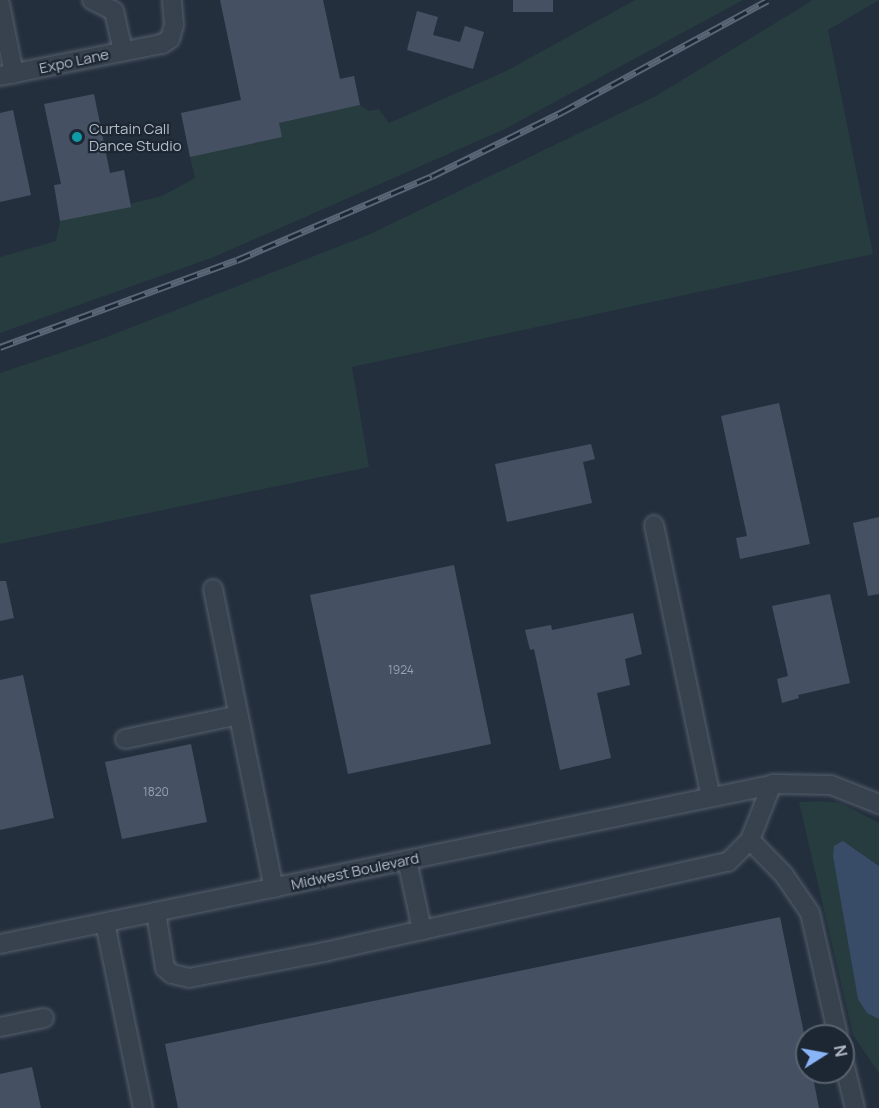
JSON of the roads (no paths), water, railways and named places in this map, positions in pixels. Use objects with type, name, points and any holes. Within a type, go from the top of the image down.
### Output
[{"type":"street","points":[[92,0],[114,11],[123,51]]},
{"type":"street","name":"Expo Lane","points":[[7,75],[149,46],[170,39],[174,25],[172,0]]},
{"type":"street","points":[[0,4],[7,75]]},
{"type":"street","points":[[654,525],[711,797]]},
{"type":"street","points":[[213,589],[274,888]]},
{"type":"street","points":[[125,739],[239,715]]},
{"type":"street","name":"Midwest Boulevard","points":[[0,944],[772,784],[819,783],[846,789],[879,804]]},
{"type":"street","points":[[156,912],[165,968],[172,974],[189,978],[422,930],[728,862],[750,840],[772,784]]},
{"type":"street","points":[[750,840],[784,875],[810,913],[835,1024]]},
{"type":"street","points":[[407,860],[422,930]]},
{"type":"street","points":[[105,923],[143,1108]]},
{"type":"street","points":[[0,1027],[44,1018]]},
{"type":"street","points":[[849,1084],[855,1108]]},
{"type":"water","points":[[843,841],[879,866],[879,1019],[867,1013],[858,999],[833,856],[834,846]]},
{"type":"railway","points":[[0,347],[237,260],[432,176],[562,112],[768,0]]},
{"type":"place","name":"Curtain Call Dance Studio","points":[[77,137]]}]
